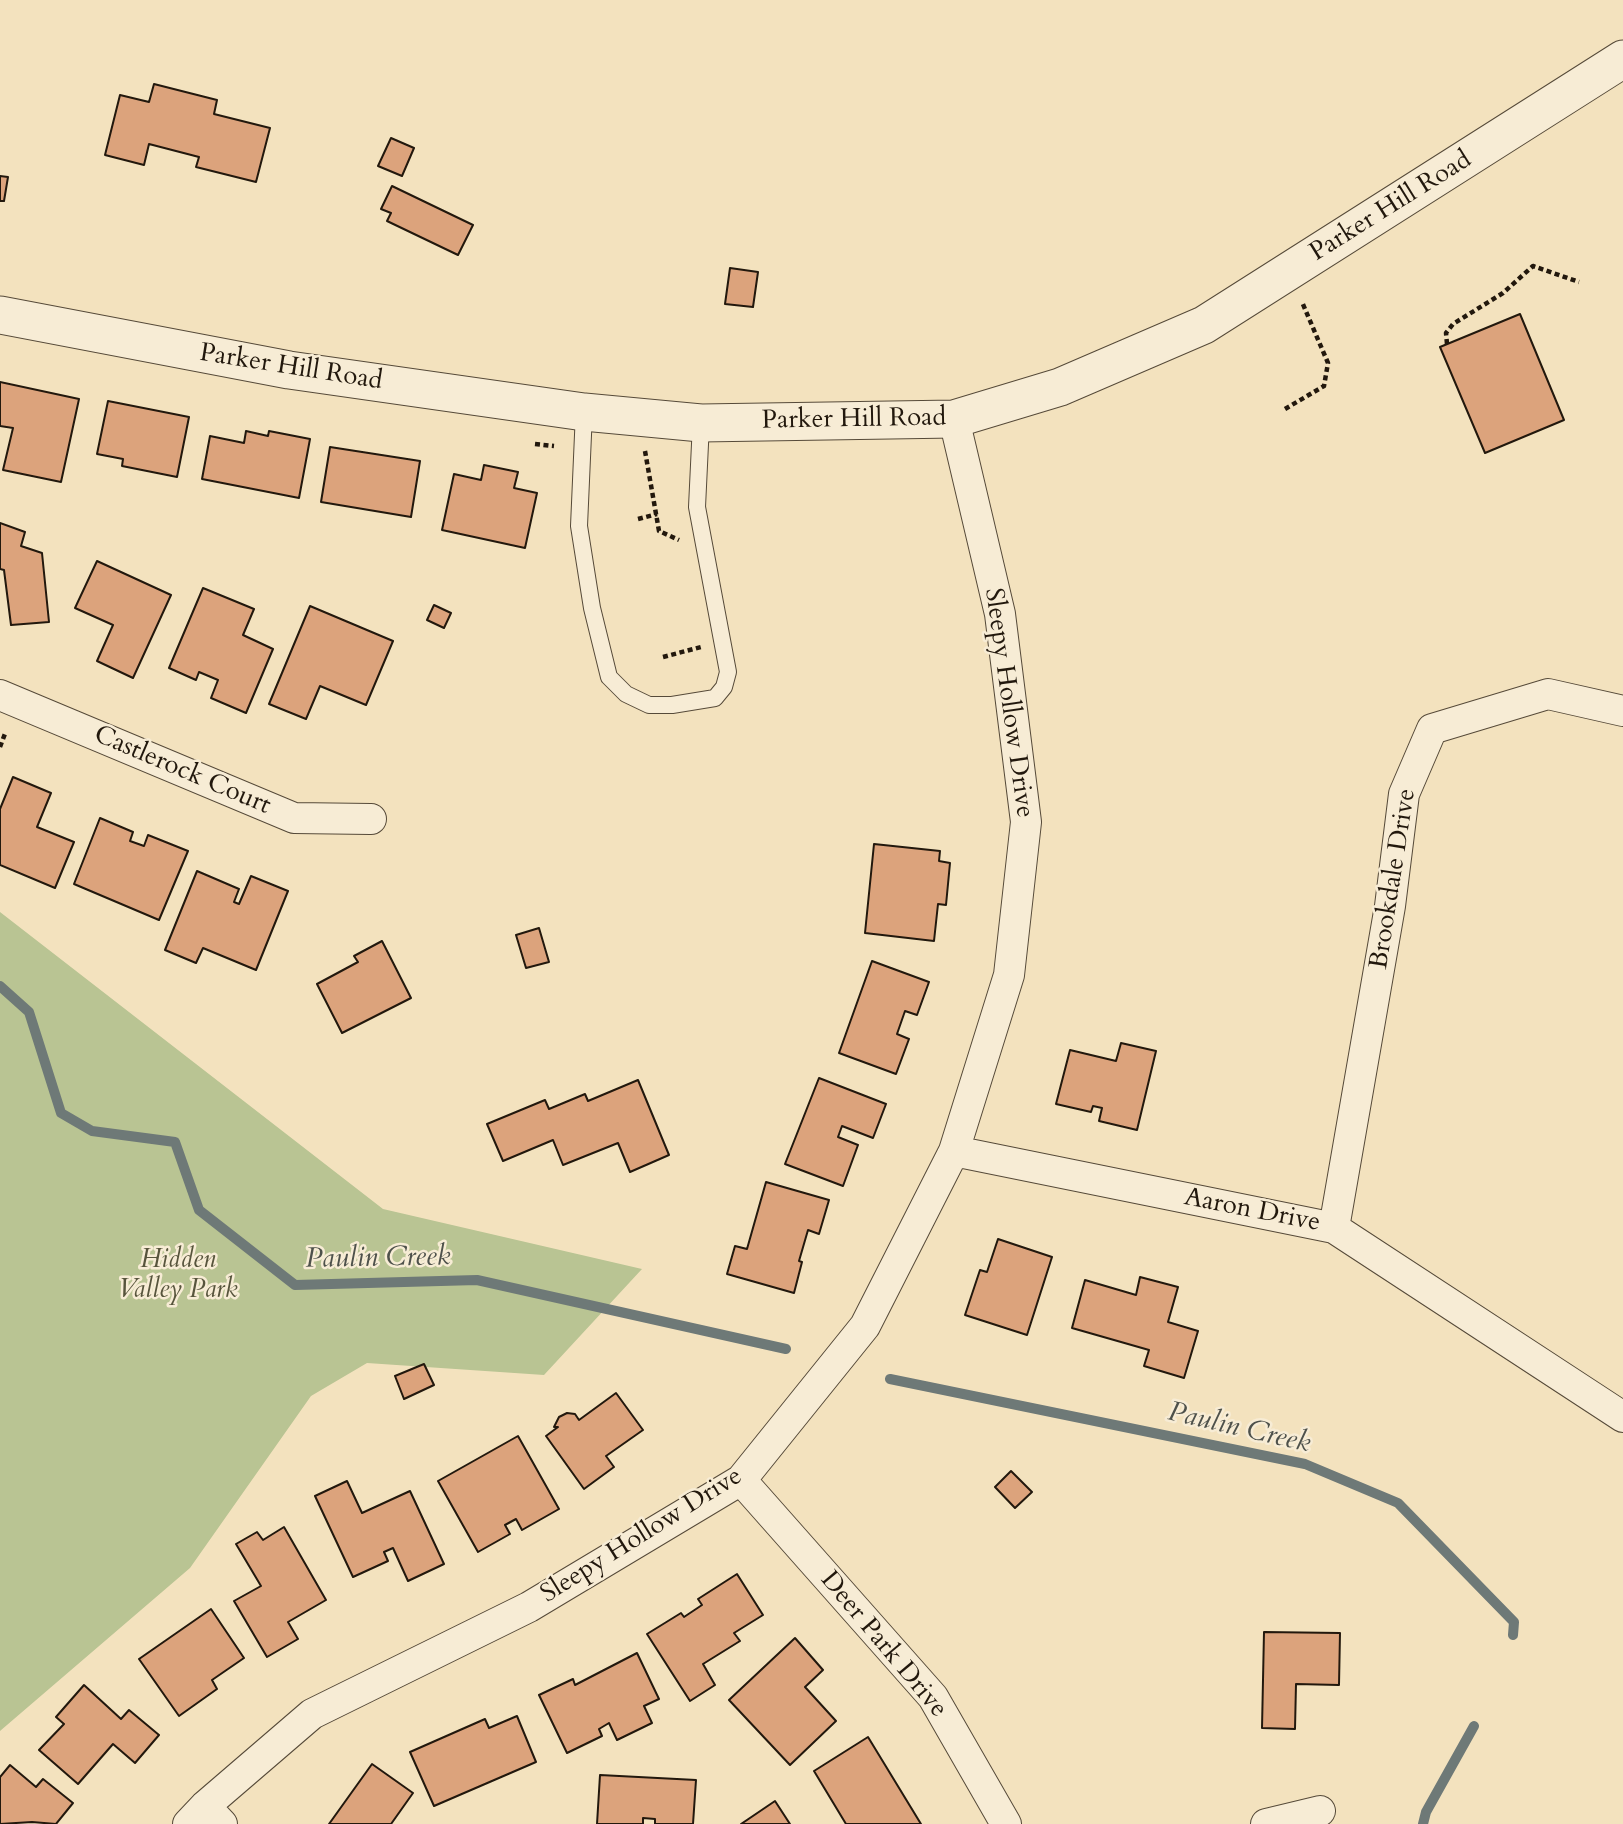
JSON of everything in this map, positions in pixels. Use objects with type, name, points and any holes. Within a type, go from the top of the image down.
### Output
[{"type":"street","name":"Parker Hill Road","points":[[0,315],[289,370],[584,412],[700,438],[954,419],[1060,387],[1204,325],[1623,59]]},
{"type":"street","name":"Sleepy Hollow Drive","points":[[205,1818],[312,1714],[528,1607],[741,1480],[865,1326],[954,1151],[1009,975],[1026,822],[1000,614],[954,419]]},
{"type":"street","name":"Brookdale Drive","points":[[1334,1228],[1390,906],[1404,794],[1432,729],[1548,694],[1623,711]]},
{"type":"street","name":"Castlerock Court","points":[[0,695],[294,818],[371,819]]},
{"type":"street","name":"Aaron Drive","points":[[954,1151],[1334,1228],[1623,1417]]},
{"type":"street","name":"Deer Park Drive","points":[[741,1480],[933,1697],[1006,1824]]},
{"type":"street","points":[[1266,1824],[1320,1811]]},
{"type":"lane","points":[[584,412],[579,526],[592,608],[609,677],[626,694],[649,705],[672,705],[715,698],[724,687],[728,672],[697,507],[700,438]]},
{"type":"path","points":[[1447,345],[1446,333],[1453,324],[1503,293],[1534,266],[1579,282]]},
{"type":"path","points":[[1285,409],[1324,386],[1328,363],[1299,295]]},
{"type":"path","points":[[532,443],[582,447],[700,438]]},
{"type":"path","points":[[638,519],[657,514]]},
{"type":"path","points":[[663,657],[705,646]]},
{"type":"green space","name":"Hidden Valley Park","points":[[0,912],[383,1209],[642,1269],[544,1375],[367,1363],[311,1396],[190,1568],[0,1731]]},
{"type":"building","points":[[154,84],[217,100],[214,114],[270,128],[256,182],[196,167],[199,157],[149,144],[144,165],[105,155],[120,95],[149,102]]},
{"type":"building","points":[[391,138],[414,148],[402,176],[378,166]]},
{"type":"building","points":[[0,176],[8,177],[4,201],[0,201]]},
{"type":"building","points":[[392,186],[473,225],[458,255],[387,221],[391,213],[381,209]]},
{"type":"building","points":[[730,268],[758,272],[753,307],[725,304]]},
{"type":"building","points":[[1520,314],[1564,420],[1485,453],[1440,347]]},
{"type":"building","points":[[0,382],[79,399],[61,482],[3,470],[13,428],[0,426]]},
{"type":"building","points":[[108,401],[189,417],[177,477],[122,466],[123,459],[97,454]]},
{"type":"building","points":[[246,431],[268,436],[269,431],[310,439],[299,498],[202,479],[210,436],[244,443]]},
{"type":"building","points":[[330,447],[420,461],[411,517],[321,502]]},
{"type":"building","points":[[484,465],[518,472],[514,488],[537,493],[525,548],[442,530],[454,474],[481,480]]},
{"type":"building","points":[[0,523],[25,532],[21,546],[42,553],[49,622],[11,625],[4,570],[0,569]]},
{"type":"building","points":[[97,561],[171,595],[133,678],[97,661],[113,625],[75,608]]},
{"type":"building","points":[[203,588],[254,609],[243,635],[273,649],[246,713],[211,698],[218,680],[199,672],[196,680],[169,668]]},
{"type":"building","points":[[434,605],[451,613],[444,628],[427,620]]},
{"type":"building","points":[[310,606],[393,641],[366,705],[320,686],[306,719],[269,704]]},
{"type":"building","points":[[13,777],[51,793],[37,827],[74,842],[55,888],[0,865],[0,809]]},
{"type":"building","points":[[100,818],[133,832],[130,841],[144,846],[148,835],[188,851],[159,920],[74,884]]},
{"type":"building","points":[[874,844],[940,851],[939,861],[950,863],[946,905],[938,904],[934,941],[865,933]]},
{"type":"building","points":[[197,871],[239,889],[234,902],[239,904],[251,876],[288,891],[256,970],[203,948],[196,963],[165,950]]},
{"type":"building","points":[[539,928],[549,962],[526,968],[516,935]]},
{"type":"building","points":[[382,941],[411,998],[342,1033],[317,984],[358,962],[354,956]]},
{"type":"building","points":[[872,961],[929,982],[917,1015],[905,1011],[897,1034],[909,1039],[896,1074],[839,1053]]},
{"type":"building","points":[[1121,1043],[1156,1051],[1137,1130],[1099,1121],[1102,1108],[1093,1106],[1091,1112],[1056,1104],[1070,1050],[1116,1061]]},
{"type":"building","points":[[819,1078],[886,1104],[873,1138],[842,1126],[838,1137],[858,1145],[843,1186],[785,1164]]},
{"type":"building","points":[[638,1080],[669,1155],[630,1172],[618,1143],[563,1165],[553,1140],[503,1161],[487,1124],[545,1100],[549,1109],[585,1094],[588,1101]]},
{"type":"building","points":[[766,1182],[829,1200],[819,1234],[808,1230],[794,1293],[727,1274],[735,1246],[747,1249]]},
{"type":"building","points":[[998,1239],[1052,1257],[1027,1335],[965,1315],[980,1270],[987,1272]]},
{"type":"building","points":[[1140,1277],[1178,1287],[1168,1322],[1198,1331],[1184,1378],[1144,1366],[1149,1350],[1072,1328],[1085,1280],[1136,1295]]},
{"type":"building","points":[[424,1364],[434,1385],[404,1399],[395,1376]]},
{"type":"building","points":[[616,1393],[643,1430],[606,1456],[614,1467],[584,1489],[546,1436],[558,1427],[554,1427],[559,1417],[567,1413],[575,1414],[579,1420]]},
{"type":"building","points":[[518,1436],[559,1509],[522,1530],[516,1519],[505,1525],[510,1534],[478,1552],[438,1481]]},
{"type":"building","points":[[1011,1471],[1032,1492],[1015,1508],[995,1487]]},
{"type":"building","points":[[347,1481],[362,1513],[410,1491],[444,1564],[408,1581],[393,1548],[384,1552],[388,1561],[353,1577],[315,1496]]},
{"type":"building","points":[[284,1527],[326,1600],[288,1622],[298,1639],[267,1657],[234,1601],[261,1586],[236,1544],[257,1532],[263,1540]]},
{"type":"building","points":[[737,1574],[763,1615],[734,1633],[740,1641],[703,1664],[715,1685],[690,1701],[647,1634],[681,1613],[684,1617],[702,1605],[698,1599]]},
{"type":"building","points":[[211,1609],[244,1658],[212,1680],[217,1689],[179,1716],[139,1659]]},
{"type":"building","points":[[1264,1632],[1340,1633],[1339,1685],[1296,1684],[1295,1729],[1262,1728]]},
{"type":"building","points":[[795,1638],[823,1670],[805,1687],[836,1721],[790,1765],[729,1700]]},
{"type":"building","points":[[637,1653],[659,1699],[644,1706],[652,1723],[617,1740],[609,1723],[599,1729],[602,1736],[567,1753],[539,1695],[573,1679],[575,1685]]},
{"type":"building","points":[[84,1685],[121,1719],[129,1710],[159,1735],[135,1763],[113,1744],[78,1784],[39,1750],[64,1724],[56,1717]]},
{"type":"building","points":[[517,1716],[536,1762],[434,1806],[410,1752],[485,1719],[489,1728]]},
{"type":"building","points":[[868,1737],[921,1824],[846,1824],[814,1771]]},
{"type":"building","points":[[372,1764],[413,1793],[391,1824],[329,1824]]},
{"type":"building","points":[[10,1765],[36,1787],[43,1779],[73,1803],[56,1824],[0,1824],[0,1777]]},
{"type":"building","points":[[600,1775],[696,1780],[693,1824],[655,1824],[655,1819],[643,1818],[643,1824],[597,1824]]},
{"type":"building","points":[[775,1801],[790,1824],[741,1824]]},
{"type":"waterway","name":"Paulin Creek","points":[[0,986],[29,1012],[61,1113],[92,1131],[175,1142],[199,1210],[295,1285],[477,1280],[786,1349]]},
{"type":"waterway","name":"Paulin Creek","points":[[890,1379],[1305,1464],[1398,1503],[1514,1622],[1513,1635]]},
{"type":"waterway","name":"Paulin Creek","points":[[1423,1824],[1426,1812],[1474,1726]]}]
